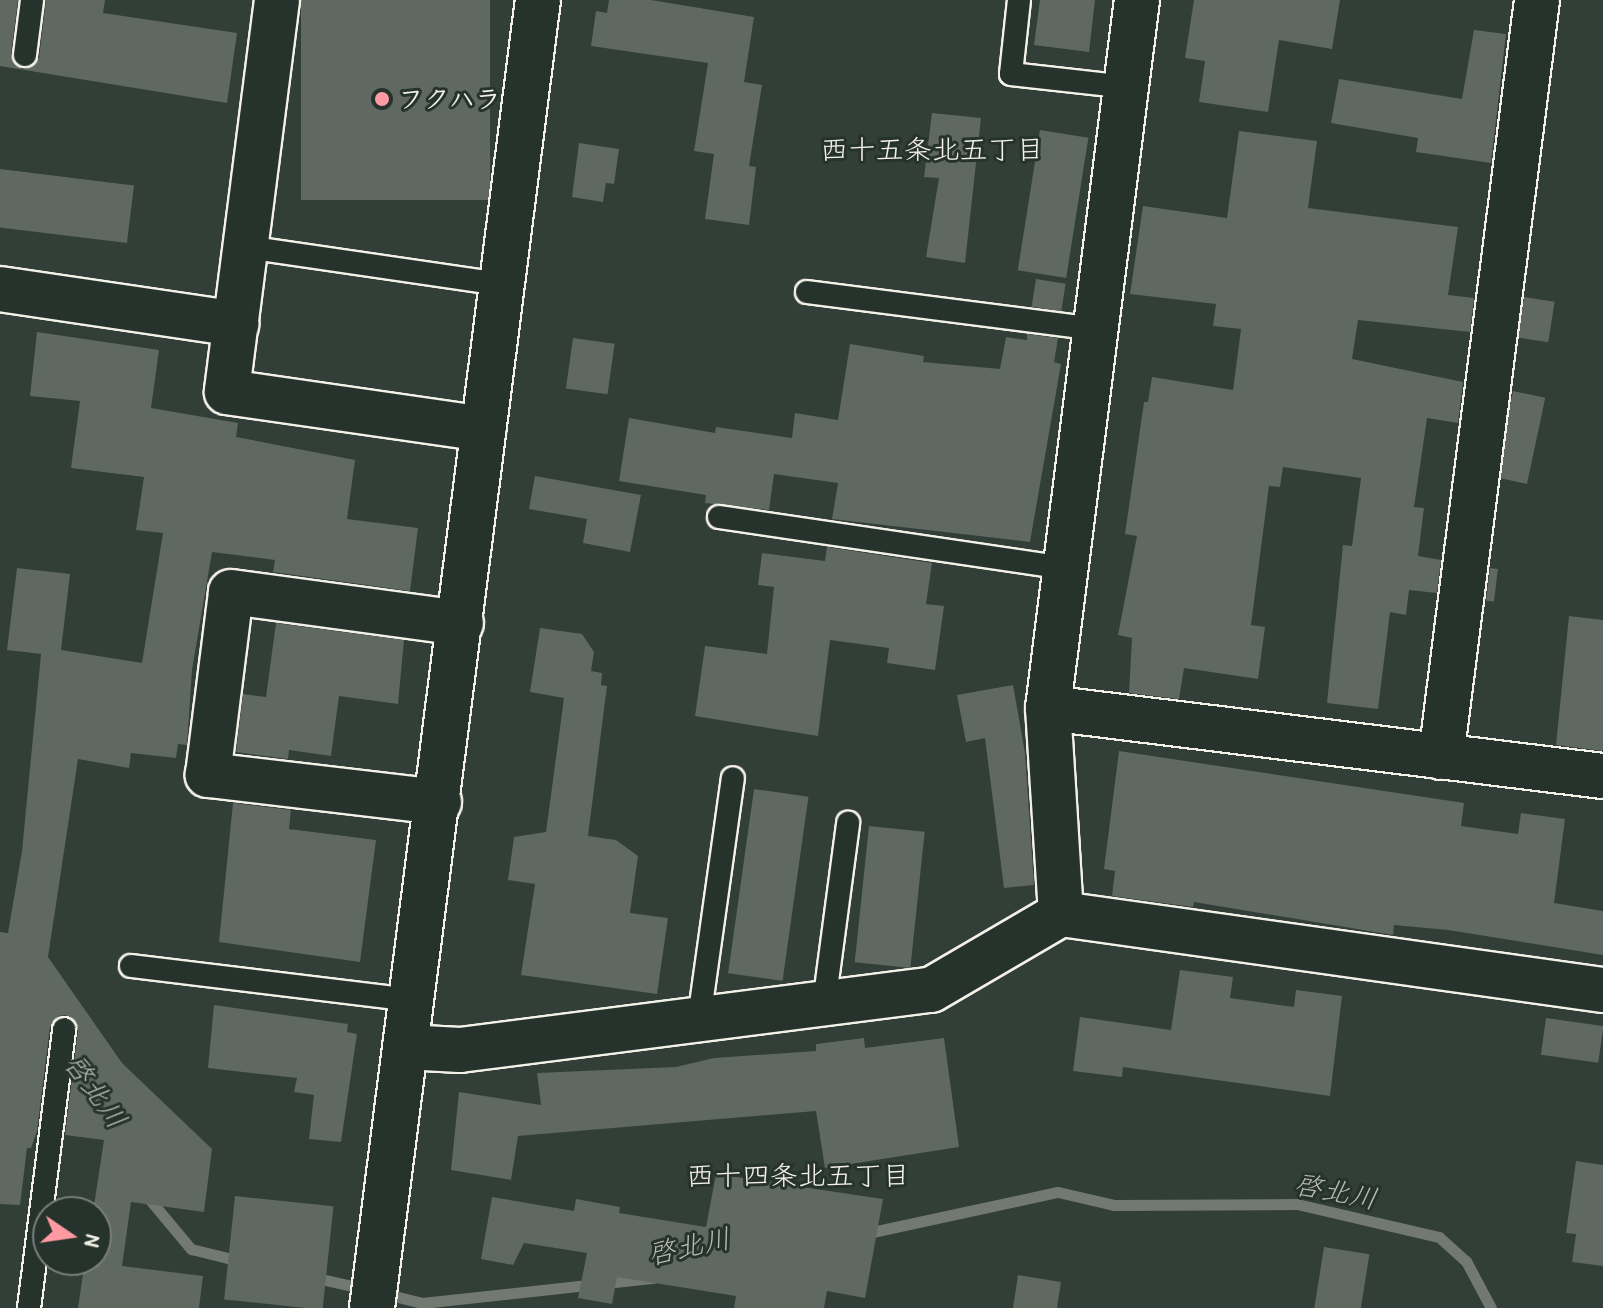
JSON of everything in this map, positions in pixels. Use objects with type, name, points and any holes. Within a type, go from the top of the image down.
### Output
[{"type":"street","points":[[277,0],[227,392],[483,429]]},
{"type":"street","points":[[380,1307],[405,1047],[439,802],[500,284],[538,0]]},
{"type":"street","points":[[1061,914],[1048,708],[1137,0]]},
{"type":"street","points":[[1441,757],[1537,0]]},
{"type":"street","points":[[0,289],[236,324]]},
{"type":"street","points":[[439,802],[208,775],[231,592],[461,623]]},
{"type":"street","points":[[1048,708],[1603,776]]},
{"type":"street","points":[[405,1047],[460,1050],[931,990],[1061,914],[1603,990]]},
{"type":"lane","points":[[25,55],[32,0]]},
{"type":"lane","points":[[1019,0],[1011,74],[1126,87]]},
{"type":"lane","points":[[246,247],[500,284]]},
{"type":"lane","points":[[807,292],[1096,329]]},
{"type":"lane","points":[[719,517],[1065,568]]},
{"type":"lane","points":[[699,1019],[733,778]]},
{"type":"lane","points":[[824,1004],[848,823]]},
{"type":"lane","points":[[131,966],[412,1000]]},
{"type":"lane","points":[[29,1308],[64,1029]]},
{"type":"building","points":[[0,0],[18,0],[11,54],[22,69],[39,58],[46,0],[105,0],[103,13],[237,33],[227,103],[0,66]]},
{"type":"building","name":"フクハラ","points":[[301,0],[490,0],[490,200],[301,200]]},
{"type":"building","points":[[609,0],[651,0],[754,17],[744,82],[762,85],[749,166],[756,167],[749,225],[705,219],[714,154],[694,151],[708,63],[591,46],[596,11],[607,13]]},
{"type":"building","points":[[1040,0],[1095,0],[1089,52],[1034,45]]},
{"type":"building","points":[[1194,0],[1340,0],[1332,49],[1279,40],[1268,112],[1199,102],[1205,61],[1185,58]]},
{"type":"building","points":[[1474,30],[1506,34],[1491,163],[1416,152],[1418,138],[1331,123],[1339,79],[1462,99]]},
{"type":"building","points":[[932,113],[981,118],[965,263],[926,257],[939,178],[924,177]]},
{"type":"building","points":[[1040,130],[1088,138],[1066,278],[1018,270]]},
{"type":"building","points":[[1239,131],[1317,141],[1308,208],[1458,227],[1448,295],[1474,298],[1470,332],[1358,320],[1352,359],[1463,382],[1458,423],[1427,418],[1414,507],[1424,508],[1418,556],[1441,560],[1437,593],[1409,590],[1406,615],[1390,612],[1378,709],[1327,703],[1343,545],[1352,546],[1361,478],[1283,467],[1280,487],[1269,486],[1251,625],[1265,627],[1258,679],[1184,668],[1179,699],[1129,693],[1132,638],[1118,635],[1137,536],[1125,534],[1144,402],[1148,402],[1152,377],[1233,390],[1241,329],[1213,326],[1216,304],[1130,294],[1143,206],[1227,218]]},
{"type":"building","points":[[579,143],[619,149],[614,184],[606,183],[603,202],[572,197]]},
{"type":"building","points":[[0,169],[134,185],[127,243],[0,227]]},
{"type":"building","points":[[1036,279],[1066,284],[1061,311],[1032,307]]},
{"type":"building","points":[[1524,297],[1555,302],[1548,342],[1518,337]]},
{"type":"building","points":[[37,332],[159,350],[151,408],[238,423],[236,437],[355,460],[347,519],[418,528],[410,591],[273,572],[275,560],[212,552],[192,670],[187,745],[178,744],[176,758],[131,753],[129,768],[78,759],[48,957],[122,1063],[212,1149],[204,1212],[131,1202],[122,1266],[203,1276],[199,1308],[78,1308],[83,1276],[112,1276],[112,1196],[95,1196],[104,1140],[65,1135],[78,1031],[66,1015],[58,1016],[50,1027],[37,1131],[31,1148],[27,1148],[20,1205],[0,1204],[0,932],[8,933],[22,851],[41,654],[7,650],[17,568],[70,574],[61,650],[142,663],[163,533],[136,530],[144,477],[71,468],[80,401],[30,396]]},
{"type":"building","points":[[1027,334],[1058,338],[1054,362],[1061,364],[1030,542],[832,519],[838,483],[774,474],[769,510],[705,503],[706,495],[619,481],[629,418],[715,433],[716,427],[792,438],[795,413],[838,420],[850,344],[924,356],[923,362],[1000,369],[1006,337],[1027,340]]},
{"type":"building","points":[[573,338],[615,344],[607,394],[566,389]]},
{"type":"building","points":[[1513,391],[1545,398],[1527,484],[1495,477]]},
{"type":"building","points":[[535,476],[641,495],[630,552],[583,543],[587,519],[529,509]]},
{"type":"building","points":[[827,547],[932,563],[926,604],[944,606],[935,670],[887,663],[889,648],[830,640],[818,736],[695,716],[705,646],[767,654],[774,587],[758,585],[762,553],[825,561]]},
{"type":"building","points":[[1490,568],[1498,569],[1494,602],[1486,601]]},
{"type":"building","points":[[1569,616],[1603,620],[1603,751],[1556,745]]},
{"type":"building","points":[[276,623],[404,640],[398,704],[339,696],[331,756],[289,750],[288,759],[236,752],[243,694],[266,697]]},
{"type":"building","points":[[540,628],[582,634],[594,652],[591,671],[602,673],[601,685],[607,686],[588,836],[616,840],[638,856],[630,913],[668,918],[657,994],[521,975],[535,884],[508,880],[514,837],[546,832],[564,698],[530,692]]},
{"type":"building","points":[[1013,685],[1025,753],[1034,885],[1004,888],[985,738],[966,742],[957,695]]},
{"type":"building","points":[[1119,751],[1464,803],[1461,826],[1518,834],[1521,813],[1565,819],[1554,903],[1603,911],[1603,955],[1448,930],[1394,925],[1393,935],[1194,902],[1193,907],[1112,896],[1115,871],[1104,869]]},
{"type":"building","points":[[754,789],[808,797],[783,981],[728,973]]},
{"type":"building","points":[[233,803],[291,810],[289,829],[376,840],[360,962],[219,942]]},
{"type":"building","points":[[869,826],[925,832],[910,968],[855,962]]},
{"type":"building","points":[[1180,970],[1233,977],[1230,998],[1294,1007],[1296,990],[1342,996],[1330,1096],[1123,1067],[1122,1077],[1073,1071],[1080,1017],[1171,1030]]},
{"type":"building","points":[[214,1005],[348,1024],[347,1032],[357,1034],[341,1142],[309,1139],[314,1095],[294,1092],[297,1078],[208,1068]]},
{"type":"building","points":[[1546,1018],[1603,1026],[1598,1063],[1541,1055]]},
{"type":"building","points":[[864,1038],[865,1048],[944,1038],[959,1147],[825,1168],[816,1111],[518,1136],[511,1180],[451,1170],[459,1092],[541,1105],[537,1073],[676,1067],[714,1058],[816,1051],[816,1044]]},
{"type":"building","points":[[1576,1161],[1603,1165],[1603,1266],[1572,1262],[1576,1234],[1566,1233]]},
{"type":"building","points":[[716,1174],[883,1199],[865,1298],[827,1291],[824,1308],[734,1308],[736,1296],[617,1277],[612,1304],[578,1298],[587,1253],[524,1243],[513,1265],[481,1259],[492,1197],[574,1211],[576,1199],[620,1207],[619,1213],[706,1227]]},
{"type":"building","points":[[235,1196],[333,1206],[323,1308],[224,1299]]},
{"type":"building","points":[[1324,1247],[1369,1254],[1361,1308],[1314,1308]]},
{"type":"building","points":[[1018,1275],[1061,1282],[1057,1308],[1013,1308]]},
{"type":"waterway","name":"啓北川","points":[[863,1234],[1058,1192],[1114,1205],[1297,1204],[1439,1237],[1466,1261],[1491,1308]]},
{"type":"waterway","name":"啓北川","points":[[145,1194],[191,1249],[240,1261]]},
{"type":"waterway","name":"啓北川","points":[[312,1277],[365,1289]]},
{"type":"waterway","name":"啓北川","points":[[382,1293],[422,1303],[654,1278]]},
{"type":"place","name":"フクハラ","points":[[382,99]]},
{"type":"district","name":"西十五条北五丁目","points":[[932,149]]},
{"type":"district","name":"西十四条北五丁目","points":[[798,1175]]}]
